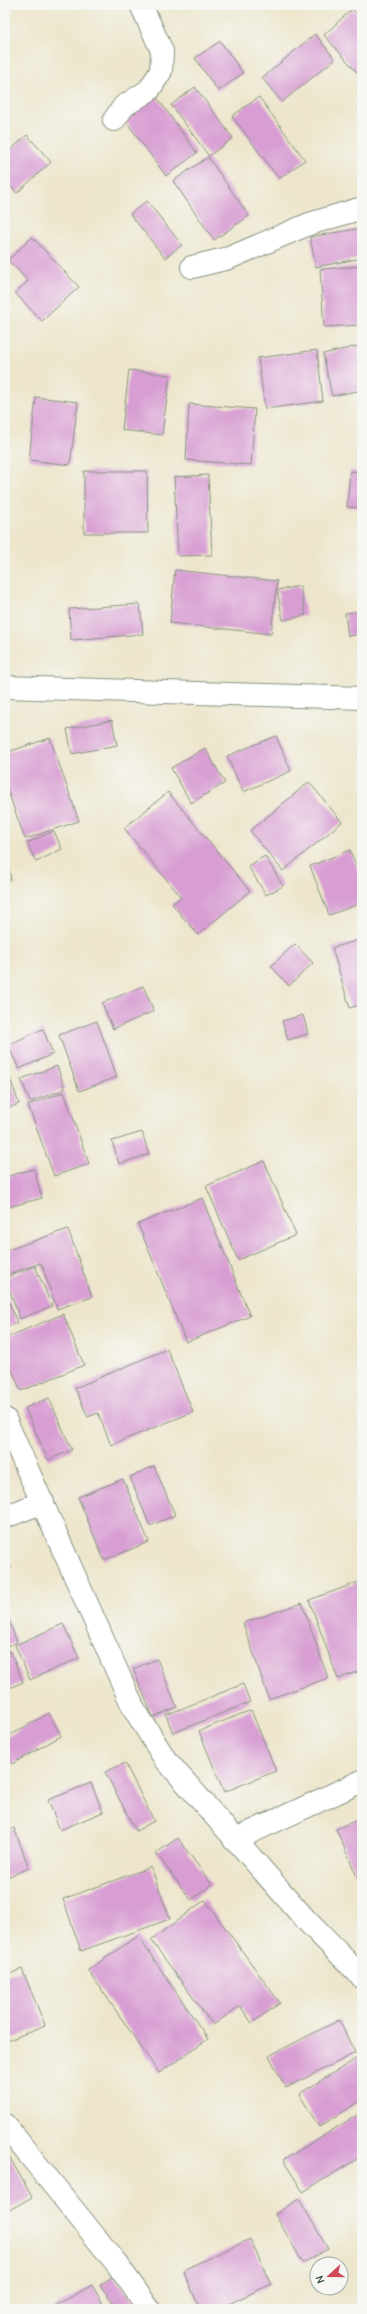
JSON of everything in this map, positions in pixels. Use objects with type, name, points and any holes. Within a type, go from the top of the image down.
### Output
[{"type":"street","points":[[114,120],[124,106],[149,90],[161,70],[162,51],[141,5]]},
{"type":"street","points":[[192,267],[228,258],[309,224],[362,208]]},
{"type":"street","points":[[5,687],[362,698]]},
{"type":"street","points":[[5,1419],[44,1502],[133,1707],[165,1759],[234,1840],[306,1920],[362,1977]]},
{"type":"street","points":[[5,1517],[44,1502]]},
{"type":"street","points":[[234,1840],[362,1780]]},
{"type":"street","points":[[5,2125],[117,2264],[149,2309]]},
{"type":"building","points":[[352,9],[362,19],[362,78],[324,35]]},
{"type":"building","points":[[315,34],[335,59],[282,102],[262,78]]},
{"type":"building","points":[[220,41],[243,73],[218,91],[195,58]]},
{"type":"building","points":[[195,87],[233,138],[209,156],[171,105]]},
{"type":"building","points":[[156,96],[197,153],[166,176],[125,120]]},
{"type":"building","points":[[259,97],[305,160],[279,179],[232,116]]},
{"type":"building","points":[[27,135],[51,162],[17,193],[5,181],[5,155]]},
{"type":"building","points":[[208,157],[249,216],[214,240],[173,181]]},
{"type":"building","points":[[147,201],[182,245],[165,258],[130,214]]},
{"type":"building","points":[[362,228],[362,258],[316,267],[310,237]]},
{"type":"building","points":[[32,237],[79,287],[42,321],[15,293],[28,281],[8,260]]},
{"type":"building","points":[[362,266],[362,325],[324,327],[320,269]]},
{"type":"building","points":[[362,345],[362,390],[332,396],[323,354]]},
{"type":"building","points":[[317,350],[323,401],[265,409],[258,358]]},
{"type":"building","points":[[129,370],[170,375],[162,435],[122,430]]},
{"type":"building","points":[[36,397],[78,402],[70,465],[29,460]]},
{"type":"building","points":[[189,404],[255,409],[251,465],[186,460]]},
{"type":"building","points":[[84,471],[147,471],[148,533],[84,533]]},
{"type":"building","points":[[350,471],[362,472],[362,508],[347,507]]},
{"type":"building","points":[[208,475],[212,555],[178,556],[174,477]]},
{"type":"building","points":[[175,570],[277,581],[271,634],[170,623]]},
{"type":"building","points":[[300,586],[306,615],[283,620],[277,590]]},
{"type":"building","points":[[140,604],[143,634],[71,640],[69,609]]},
{"type":"building","points":[[362,611],[362,634],[348,636],[345,613]]},
{"type":"building","points":[[112,720],[117,745],[72,754],[67,729]]},
{"type":"building","points":[[276,736],[291,771],[243,792],[227,756]]},
{"type":"building","points":[[50,738],[79,821],[25,839],[5,783],[5,753]]},
{"type":"building","points":[[205,748],[225,783],[191,803],[171,768]]},
{"type":"building","points":[[309,782],[342,822],[283,871],[250,831]]},
{"type":"building","points":[[168,792],[250,891],[198,935],[172,904],[181,897],[124,828]]},
{"type":"building","points":[[54,831],[62,849],[36,862],[27,843]]},
{"type":"building","points":[[5,845],[11,880],[5,881]]},
{"type":"building","points":[[350,850],[362,881],[362,903],[329,915],[310,866]]},
{"type":"building","points":[[265,856],[283,886],[266,895],[248,866]]},
{"type":"building","points":[[362,939],[362,1004],[350,1008],[332,948]]},
{"type":"building","points":[[295,944],[313,963],[289,986],[271,966]]},
{"type":"building","points":[[143,986],[154,1011],[113,1029],[102,1003]]},
{"type":"building","points":[[303,1015],[308,1034],[288,1040],[282,1021]]},
{"type":"building","points":[[97,1021],[117,1077],[79,1091],[59,1035]]},
{"type":"building","points":[[43,1029],[53,1054],[19,1069],[8,1045]]},
{"type":"building","points":[[5,1064],[19,1104],[5,1109]]},
{"type":"building","points":[[57,1066],[65,1089],[30,1102],[21,1079]]},
{"type":"building","points":[[64,1092],[89,1164],[54,1176],[28,1105]]},
{"type":"building","points":[[142,1132],[149,1154],[119,1164],[112,1141]]},
{"type":"building","points":[[264,1161],[296,1235],[238,1260],[206,1186]]},
{"type":"building","points":[[34,1169],[42,1198],[5,1208],[5,1177]]},
{"type":"building","points":[[202,1198],[250,1316],[186,1342],[138,1224]]},
{"type":"building","points":[[68,1229],[92,1297],[57,1309],[41,1263],[5,1275],[5,1251]]},
{"type":"building","points":[[35,1266],[52,1306],[20,1319],[5,1278]]},
{"type":"building","points":[[5,1291],[17,1323],[5,1328]]},
{"type":"building","points":[[63,1314],[84,1365],[21,1391],[5,1354],[5,1338]]},
{"type":"building","points":[[167,1349],[193,1412],[111,1445],[98,1413],[88,1417],[75,1388]]},
{"type":"building","points":[[49,1398],[72,1450],[48,1460],[25,1408]]},
{"type":"building","points":[[154,1466],[175,1515],[150,1526],[130,1477]]},
{"type":"building","points":[[123,1479],[149,1542],[104,1560],[78,1497]]},
{"type":"building","points":[[5,1552],[11,1568],[5,1571]]},
{"type":"building","points":[[362,1581],[362,1670],[338,1679],[309,1600]]},
{"type":"building","points":[[302,1603],[328,1678],[269,1699],[243,1623]]},
{"type":"building","points":[[7,1616],[17,1642],[5,1647],[5,1617]]},
{"type":"building","points":[[63,1624],[79,1658],[30,1680],[15,1645]]},
{"type":"building","points":[[10,1651],[23,1682],[5,1690],[5,1653]]},
{"type":"building","points":[[157,1659],[177,1707],[153,1717],[133,1669]]},
{"type":"building","points":[[243,1684],[250,1702],[173,1733],[166,1715]]},
{"type":"building","points":[[251,1710],[276,1771],[224,1792],[199,1731]]},
{"type":"building","points":[[49,1713],[61,1736],[12,1764],[5,1752],[5,1738]]},
{"type":"building","points":[[125,1763],[154,1821],[136,1831],[105,1772]]},
{"type":"building","points":[[91,1783],[103,1812],[60,1830],[48,1800]]},
{"type":"building","points":[[362,1818],[362,1888],[336,1829]]},
{"type":"building","points":[[14,1828],[29,1868],[5,1878],[5,1832]]},
{"type":"building","points":[[178,1838],[212,1885],[191,1900],[156,1853]]},
{"type":"building","points":[[151,1867],[170,1919],[81,1951],[63,1899]]},
{"type":"building","points":[[205,1900],[280,2003],[252,2023],[240,2006],[213,2025],[151,1940]]},
{"type":"building","points":[[138,1936],[208,2039],[159,2073],[88,1970]]},
{"type":"building","points":[[22,1969],[45,2025],[5,2042],[5,1976]]},
{"type":"building","points":[[339,2020],[355,2053],[286,2088],[269,2056]]},
{"type":"building","points":[[362,2055],[362,2100],[319,2127],[299,2094]]},
{"type":"building","points":[[362,2112],[362,2156],[303,2192],[283,2160]]},
{"type":"building","points":[[5,2149],[32,2197],[6,2212],[5,2210]]},
{"type":"building","points":[[299,2199],[328,2249],[316,2256],[309,2256],[309,2260],[303,2263],[275,2214]]},
{"type":"building","points":[[250,2239],[271,2284],[218,2309],[200,2309],[183,2270]]},
{"type":"building","points":[[113,2276],[134,2303],[126,2309],[118,2309],[100,2285]]},
{"type":"building","points":[[92,2285],[106,2309],[50,2309]]}]
